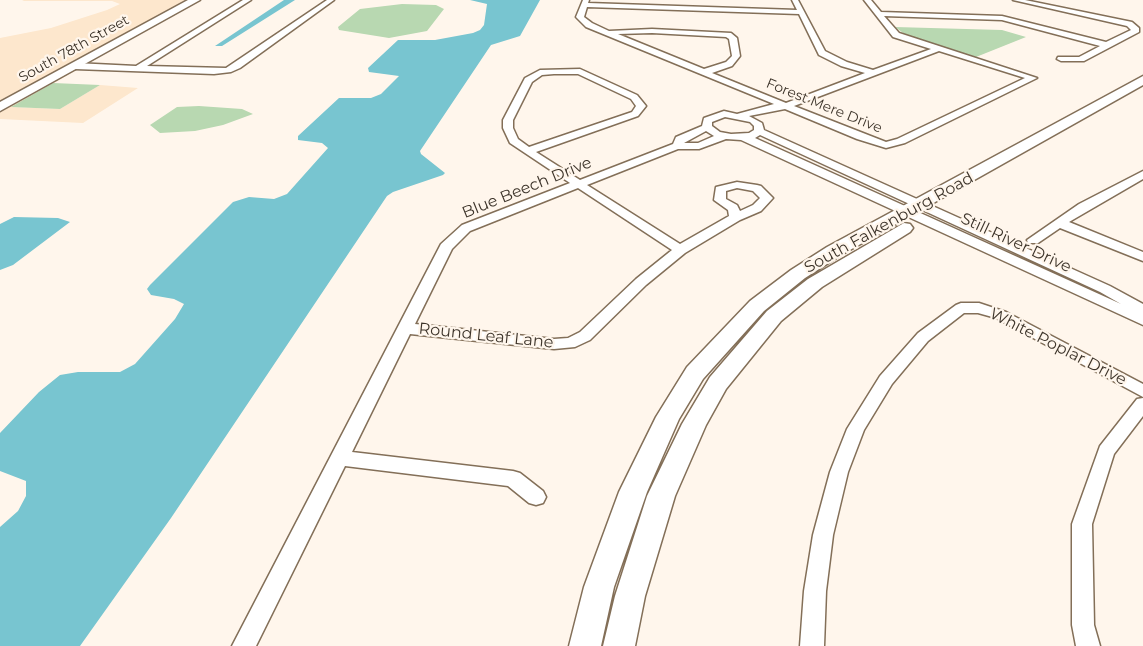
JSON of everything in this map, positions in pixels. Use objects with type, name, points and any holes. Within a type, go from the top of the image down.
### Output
[{"type":"street","name":"South 78th Street","points":[[0,107],[195,0]]},
{"type":"street","points":[[138,68],[248,0]]},
{"type":"street","points":[[75,66],[228,70],[331,0]]},
{"type":"street","points":[[795,0],[822,53],[844,64],[873,73]]},
{"type":"street","name":"Forest Mere Drive","points":[[585,2],[580,16],[582,20],[609,33],[886,145],[901,141],[1033,78],[896,35],[867,0]]},
{"type":"street","points":[[1016,0],[1129,24],[1136,30],[1081,59],[1061,59]]},
{"type":"street","points":[[585,2],[801,12]]},
{"type":"street","points":[[878,14],[1002,18],[1107,45]]},
{"type":"street","points":[[609,33],[652,31],[728,35],[733,38],[736,56],[729,64],[705,72]]},
{"type":"street","points":[[740,116],[767,108],[785,106],[937,49]]},
{"type":"street","points":[[548,60],[554,71]]},
{"type":"street","points":[[528,150],[630,116],[641,106],[634,97],[588,74],[573,71],[540,73],[528,80],[508,120],[508,128],[514,141],[680,250]]},
{"type":"street","name":"South Falkenburg Road","points":[[585,646],[599,587],[633,492],[668,417],[695,373],[749,314],[798,273],[920,212],[1070,127],[1143,80]]},
{"type":"street","name":"South Falkenburg Road","points":[[1070,127],[1143,92]]},
{"type":"street","points":[[707,127],[724,136],[744,137],[784,111],[785,106]]},
{"type":"street","name":"Blue Beech Drive","points":[[677,146],[680,139],[707,127],[707,120],[711,117],[724,114],[740,116]]},
{"type":"street","name":"Still River Drive","points":[[740,116],[920,212],[1143,320]]},
{"type":"street","name":"Blue Beech Drive","points":[[405,328],[446,247],[466,228],[677,146],[699,146],[724,136]]},
{"type":"street","name":"Still River Drive","points":[[744,137],[1105,289],[1143,311]]},
{"type":"street","points":[[1033,240],[1083,207],[1143,174]]},
{"type":"street","name":"South Falkenburg Road","points":[[619,646],[630,596],[661,496],[694,424],[718,383],[774,316],[815,283],[920,212]]},
{"type":"street","name":"Round Leaf Lane","points":[[244,646],[405,328],[554,344],[570,343],[585,336],[641,282],[680,250],[736,217]]},
{"type":"street","points":[[1060,223],[1143,257]]},
{"type":"street","name":"White Poplar Drive","points":[[812,646],[815,591],[823,535],[838,472],[856,429],[886,380],[923,338],[961,308],[979,308],[990,311],[1143,391]]},
{"type":"street","points":[[1088,646],[1083,625],[1082,524],[1106,451],[1143,404]]},
{"type":"street","points":[[338,458],[513,479],[536,497]]},
{"type":"street","points":[[624,518],[652,525]]},
{"type":"shaded area","points":[[192,0],[0,105],[0,38],[51,28],[120,4],[112,1],[22,1]]},
{"type":"shaded area","points":[[76,67],[80,68],[12,107],[60,109],[100,85],[138,88],[83,123],[0,119],[0,109]]},
{"type":"green space","points":[[402,4],[436,5],[444,9],[427,31],[389,38],[339,30],[338,27],[360,9]]},
{"type":"green space","points":[[895,27],[1002,30],[1026,37],[976,57],[910,38]]},
{"type":"green space","points":[[53,83],[100,85],[60,109],[11,107]]},
{"type":"green space","points":[[177,107],[242,109],[253,114],[223,125],[195,131],[160,133],[150,125]]},
{"type":"water","points":[[284,0],[295,0],[222,46],[215,46]]},
{"type":"water","points":[[470,0],[540,0],[520,36],[491,45],[420,151],[445,173],[387,196],[171,518],[80,646],[0,646],[0,527],[18,511],[26,496],[26,481],[0,471],[0,433],[39,392],[60,375],[78,372],[120,372],[135,364],[175,319],[184,304],[174,299],[151,295],[147,289],[150,285],[233,202],[249,197],[274,199],[287,194],[328,148],[322,143],[298,140],[298,136],[339,98],[371,98],[381,94],[399,76],[369,72],[368,68],[398,40],[435,40],[480,30],[484,25],[487,4]]},
{"type":"water","points":[[14,217],[58,218],[70,222],[13,265],[0,270],[0,224]]}]
